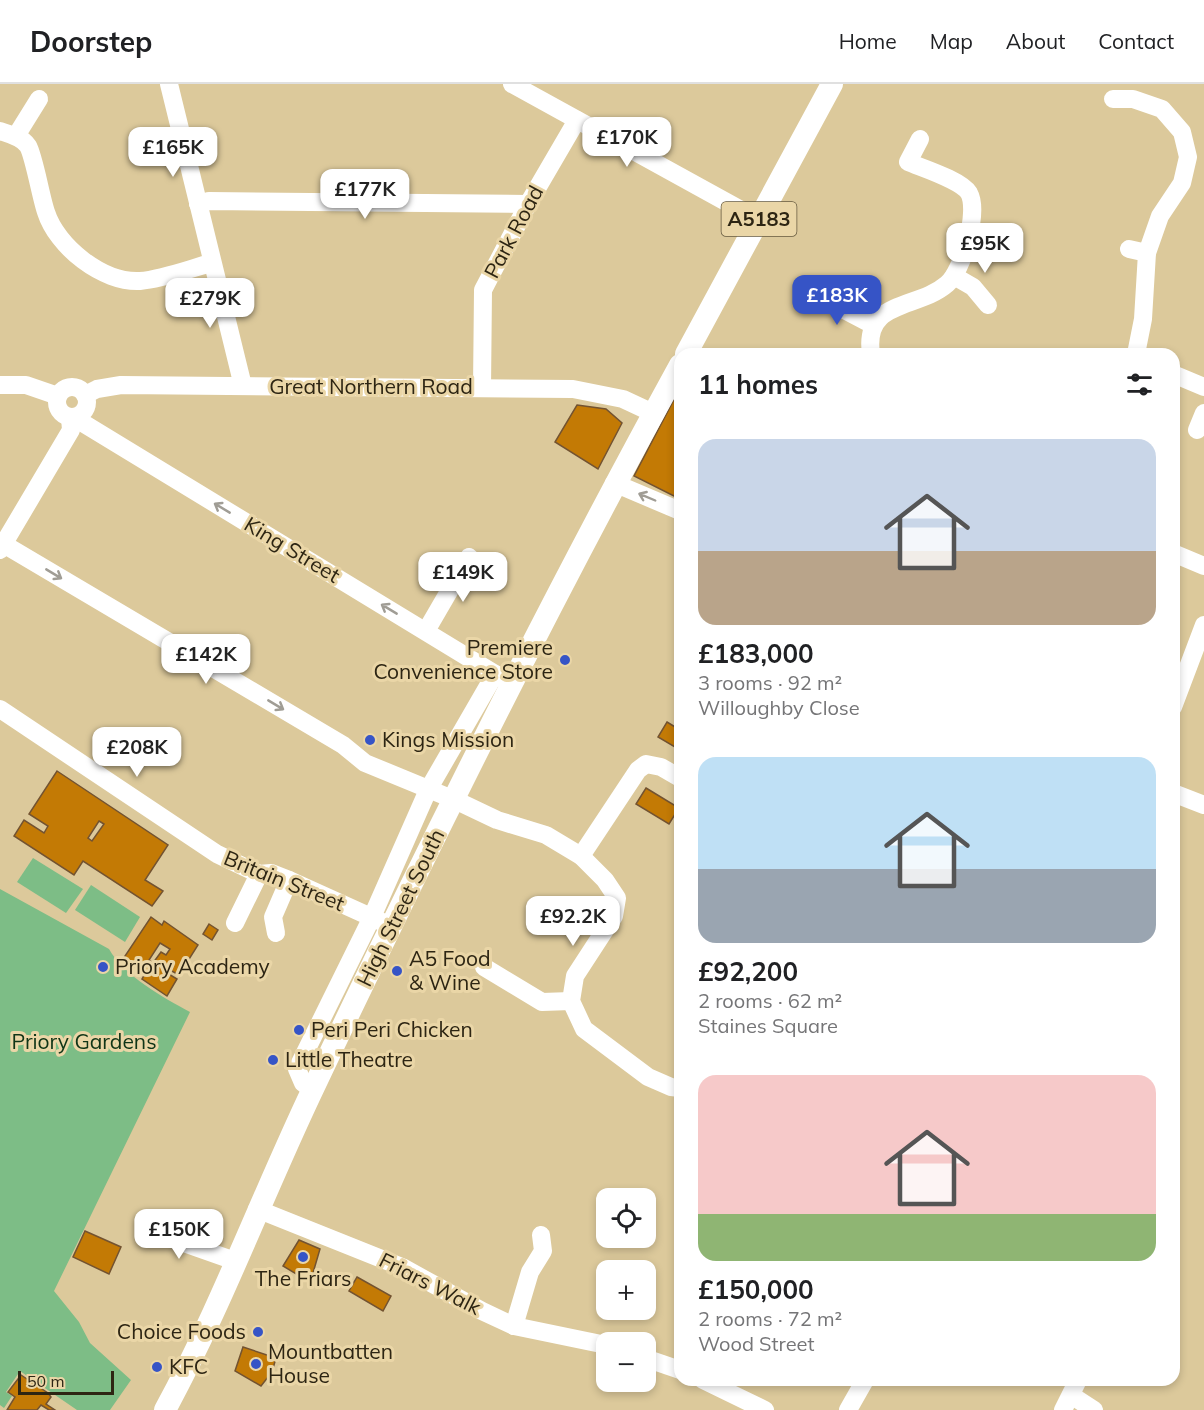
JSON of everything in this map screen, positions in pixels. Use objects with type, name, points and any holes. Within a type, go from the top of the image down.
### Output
[{"type":"main road","name":"A5183","points":[[689,348],[832,84]]},
{"type":"main road","name":"High Street South","points":[[165,1410],[312,1090],[382,922],[455,800],[503,679],[674,377]]},
{"type":"street","points":[[169,84],[211,264],[243,386]]},
{"type":"street","points":[[512,84],[759,220]]},
{"type":"street","points":[[43,95],[8,134],[28,146],[47,216],[66,245],[86,264],[114,277],[140,281],[211,264]]},
{"type":"street","points":[[1113,99],[1133,99],[1162,109],[1182,132],[1188,157],[1182,183],[1160,216],[1147,253],[1143,319],[1137,348]]},
{"type":"street","name":"Park Road","points":[[482,388],[483,290],[528,204],[577,120]]},
{"type":"street","points":[[870,348],[873,324],[887,311],[928,296],[948,284],[965,254],[973,205],[968,192],[956,183],[908,162],[920,139]]},
{"type":"street","points":[[198,204],[209,201],[528,204]]},
{"type":"street","points":[[1129,249],[1147,253]]},
{"type":"street","points":[[954,276],[973,288],[988,305]]},
{"type":"street","points":[[816,295],[873,324]]},
{"type":"street","points":[[1180,377],[1204,387]]},
{"type":"street","name":"Great Northern Road","points":[[0,385],[26,385],[58,396],[70,387],[79,388],[86,395],[97,389],[121,385],[573,389],[623,399],[653,414]]},
{"type":"street","points":[[71,417],[86,410],[86,395]]},
{"type":"street","points":[[58,396],[59,409],[71,417]]},
{"type":"street","points":[[1197,430],[1204,413]]},
{"type":"street","points":[[71,417],[71,430],[1,545],[343,745],[365,763],[497,820],[546,835],[581,855],[605,879],[617,898],[614,916],[575,976],[571,1001],[584,1029],[648,1077],[674,1087]]},
{"type":"street","name":"King Street","points":[[71,417],[503,679]]},
{"type":"street","points":[[615,483],[674,508]]},
{"type":"street","points":[[1180,556],[1204,566]]},
{"type":"street","points":[[426,631],[469,557]]},
{"type":"street","points":[[1180,688],[1204,625]]},
{"type":"street","points":[[382,922],[428,790],[503,679]]},
{"type":"street","name":"Britain Street","points":[[0,709],[217,854],[259,874],[271,873],[289,880],[382,922]]},
{"type":"street","points":[[581,855],[638,770],[646,764],[661,767],[674,775]]},
{"type":"street","points":[[1180,796],[1204,805]]},
{"type":"street","points":[[235,922],[259,874]]},
{"type":"street","points":[[276,933],[273,917],[289,880]]},
{"type":"street","points":[[484,967],[542,1002],[571,1001]]},
{"type":"street","name":"Friars Walk","points":[[257,1209],[402,1267],[514,1326],[596,1343]]},
{"type":"street","points":[[153,1220],[164,1236],[235,1261]]},
{"type":"street","points":[[514,1326],[530,1272],[543,1251],[541,1234]]},
{"type":"street","points":[[656,1362],[674,1368]]},
{"type":"street","points":[[716,1386],[765,1410]]},
{"type":"street","points":[[848,1410],[862,1386]]},
{"type":"street","points":[[1070,1395],[1094,1410]]},
{"type":"green space","points":[[33,858],[83,889],[66,913],[17,882]]},
{"type":"green space","points":[[91,885],[140,917],[125,942],[75,910]]},
{"type":"green space","name":"Priory Gardens","points":[[0,889],[109,949],[115,959],[134,977],[190,1012],[54,1291],[79,1322],[90,1343],[131,1380],[110,1410],[77,1410],[20,1371],[6,1392],[12,1396],[4,1408],[0,1405]]},
{"type":"building","points":[[674,399],[674,496],[634,476]]},
{"type":"building","points":[[577,405],[606,409],[622,423],[598,469],[555,442]]},
{"type":"building","points":[[667,722],[674,726],[674,746],[658,737]]},
{"type":"building","points":[[57,771],[168,845],[145,880],[163,891],[152,906],[83,861],[74,875],[14,836],[24,820],[44,833],[48,826],[29,814]],"holes":[[[99,821],[104,824],[92,841],[88,838]]]},
{"type":"building","points":[[646,788],[674,805],[674,816],[669,824],[636,804]]},
{"type":"building","points":[[151,917],[162,925],[164,921],[198,945],[179,975],[170,970],[167,973],[177,979],[167,996],[142,979],[145,974],[123,959]],"holes":[[[160,943],[170,949],[166,955],[161,952],[153,963],[149,960]]]},
{"type":"building","points":[[209,924],[218,930],[212,940],[203,934]]},
{"type":"building","points":[[85,1231],[121,1247],[109,1274],[73,1257]]},
{"type":"building","name":"The Friars","points":[[299,1240],[320,1249],[313,1273],[307,1273],[303,1278],[283,1266]]},
{"type":"building","points":[[357,1277],[391,1296],[383,1311],[349,1291]]},
{"type":"building","name":"Mountbatten House","points":[[243,1347],[276,1358],[272,1372],[261,1386],[235,1371]]},
{"type":"building","points":[[21,1375],[48,1393],[51,1397],[46,1404],[55,1410],[49,1410],[41,1405],[37,1410],[7,1410],[15,1397],[8,1392]]},
{"type":"place","name":"Premiere Convenience Store","points":[[565,660]]},
{"type":"place","name":"Kings Mission","points":[[370,740]]},
{"type":"place","name":"Priory Academy","points":[[103,967]]},
{"type":"place","name":"A5 Food & Wine","points":[[397,971]]},
{"type":"place","name":"Peri Peri Chicken","points":[[299,1030]]},
{"type":"place","name":"Little Theatre","points":[[273,1060]]},
{"type":"place","name":"The Friars","points":[[303,1257]]},
{"type":"place","name":"Choice Foods","points":[[258,1332]]},
{"type":"place","name":"Mountbatten House","points":[[256,1364]]},
{"type":"place","name":"KFC","points":[[157,1367]]}]
